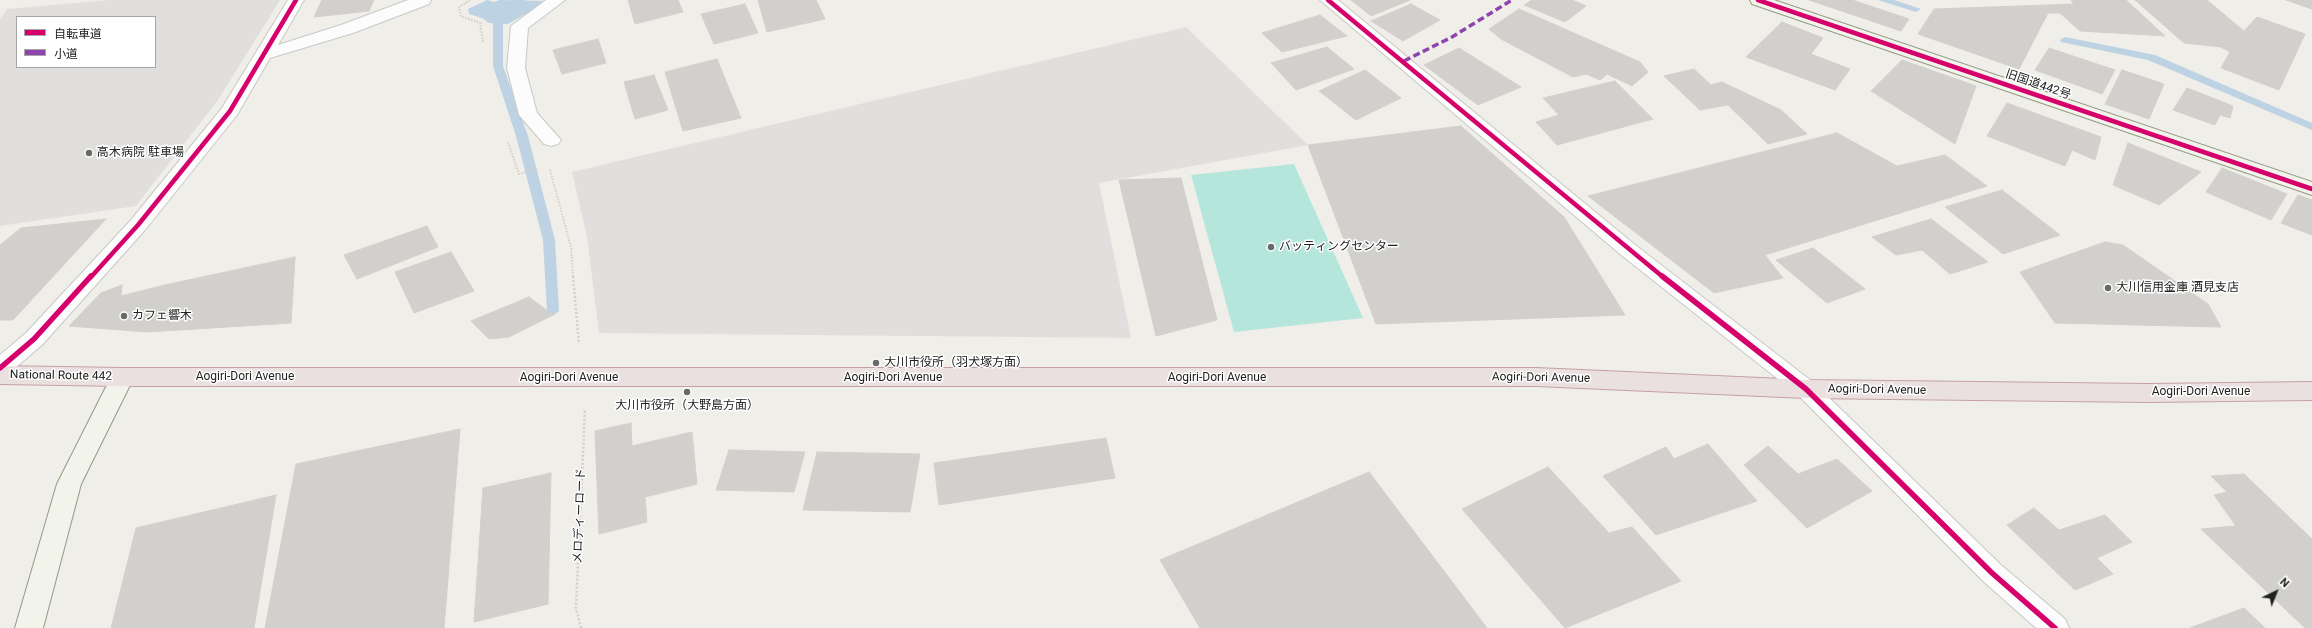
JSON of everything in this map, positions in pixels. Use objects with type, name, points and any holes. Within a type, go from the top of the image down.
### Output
[{"type":"highway","name":"National Route 442","points":[[0,375],[122,377]]},
{"type":"highway","name":"Aogiri-Dori Avenue","points":[[122,377],[1536,377],[1806,389],[2148,393],[2312,391]]},
{"type":"street","points":[[0,368],[34,339],[138,225],[230,111],[296,0]]},
{"type":"street","points":[[263,54],[347,29],[423,0]]},
{"type":"street","points":[[551,140],[528,115],[516,68],[520,26],[558,0]]},
{"type":"street","points":[[1328,0],[1627,249],[1806,389],[1992,573],[2055,628]]},
{"type":"street","name":"旧国道442号","points":[[1758,0],[2312,189]]},
{"type":"street","points":[[29,628],[69,484],[122,377]]},
{"type":"path","points":[[550,167],[571,247],[579,349]]},
{"type":"path","points":[[519,174],[542,168]]},
{"type":"shaded area","name":"高木病院 駐車場","points":[[110,0],[280,0],[218,100],[136,206],[0,226],[0,20],[7,9]]},
{"type":"shaded area","points":[[487,0],[494,2],[500,0],[548,1],[508,24],[489,23],[482,18],[469,14],[468,9]]},
{"type":"shaded area","points":[[1186,27],[1308,145],[1099,183],[1131,338],[599,333],[587,237],[572,172]]},
{"type":"shaded area","name":"バッティングセンター","points":[[1294,164],[1363,318],[1234,332],[1191,175]]},
{"type":"building","points":[[322,0],[374,0],[369,11],[314,17]]},
{"type":"building","points":[[628,0],[678,0],[683,12],[635,24]]},
{"type":"building","points":[[758,0],[816,0],[825,19],[767,32]]},
{"type":"building","points":[[1351,0],[1410,0],[1371,16]]},
{"type":"building","points":[[1532,0],[1572,0],[1586,6],[1565,22],[1524,5]]},
{"type":"building","points":[[1809,0],[1852,0],[1909,19],[1901,31]]},
{"type":"building","points":[[2071,0],[2126,0],[2165,36],[2080,31],[2060,13],[2048,13],[2019,69],[1918,34],[1934,9],[2074,4]]},
{"type":"building","points":[[2135,0],[2207,0],[2244,31],[2257,17],[2305,34],[2279,90],[2221,68],[2230,52],[2221,47],[2184,43]]},
{"type":"building","points":[[2286,0],[2312,0],[2312,9]]},
{"type":"building","points":[[745,4],[758,33],[714,44],[701,14]]},
{"type":"building","points":[[1411,4],[1440,20],[1403,41],[1371,21]]},
{"type":"building","points":[[1519,9],[1640,62],[1648,72],[1632,86],[1607,74],[1600,80],[1586,74],[1573,77],[1501,39],[1489,29]]},
{"type":"building","points":[[1320,15],[1347,36],[1282,52],[1262,33]]},
{"type":"building","points":[[1782,22],[1823,38],[1811,54],[1850,69],[1835,90],[1746,57]]},
{"type":"building","points":[[598,39],[606,63],[562,74],[553,50]]},
{"type":"building","points":[[1327,47],[1354,69],[1296,90],[1271,63]]},
{"type":"building","points":[[1459,48],[1521,87],[1478,105],[1424,65]]},
{"type":"building","points":[[2049,48],[2115,70],[2102,94],[2035,70]]},
{"type":"building","points":[[717,59],[741,118],[683,131],[665,72]]},
{"type":"building","points":[[1902,60],[1976,86],[1955,144],[1871,91]]},
{"type":"building","points":[[1694,69],[1711,85],[1722,82],[1781,110],[1807,134],[1768,144],[1728,105],[1700,110],[1664,76]]},
{"type":"building","points":[[1365,70],[1401,98],[1356,120],[1319,91]]},
{"type":"building","points":[[2122,70],[2164,84],[2149,119],[2105,104]]},
{"type":"building","points":[[654,75],[668,110],[635,119],[624,82]]},
{"type":"building","points":[[1615,81],[1653,119],[1557,145],[1536,122],[1559,115],[1543,98]]},
{"type":"building","points":[[2187,88],[2233,106],[2230,118],[2220,115],[2215,125],[2173,110]]},
{"type":"building","points":[[2007,103],[2101,137],[2095,160],[2072,150],[2065,166],[1987,136]]},
{"type":"building","points":[[1461,126],[1564,217],[1625,315],[1376,324],[1308,145]]},
{"type":"building","points":[[1837,133],[1897,166],[1945,155],[1987,186],[1765,255],[1783,278],[1714,293],[1588,196]]},
{"type":"building","points":[[2128,143],[2201,172],[2159,205],[2113,185]]},
{"type":"building","points":[[2222,168],[2287,194],[2271,220],[2206,192]]},
{"type":"building","points":[[1181,178],[1217,320],[1156,336],[1119,180]]},
{"type":"building","points":[[2002,190],[2060,235],[2003,254],[1945,207]]},
{"type":"building","points":[[2298,195],[2312,200],[2312,235],[2281,223]]},
{"type":"building","points":[[106,219],[13,320],[0,320],[0,245],[21,228]]},
{"type":"building","points":[[1931,219],[1988,262],[1950,274],[1922,250],[1896,255],[1872,237]]},
{"type":"building","points":[[427,226],[438,247],[357,279],[344,255]]},
{"type":"building","name":"大川信用金庫 酒見支店","points":[[2105,242],[2123,245],[2208,304],[2221,327],[2055,323],[2020,272]]},
{"type":"building","points":[[1813,248],[1865,289],[1827,303],[1776,260]]},
{"type":"building","points":[[451,252],[474,291],[414,313],[395,272]]},
{"type":"building","points":[[295,257],[291,323],[147,332],[165,285]]},
{"type":"building","points":[[122,285],[121,296],[165,285],[147,332],[69,326],[101,293]]},
{"type":"building","points":[[529,297],[553,315],[509,337],[489,339],[471,321]]},
{"type":"building","points":[[631,423],[632,446],[692,432],[697,484],[645,497],[647,522],[599,534],[595,431]]},
{"type":"building","points":[[460,429],[444,628],[265,628],[296,464]]},
{"type":"building","points":[[1106,438],[1115,478],[939,505],[934,463]]},
{"type":"building","points":[[1708,444],[1757,501],[1656,535],[1603,476],[1666,447],[1674,459]]},
{"type":"building","points":[[1768,446],[1798,474],[1837,459],[1872,491],[1807,528],[1744,465]]},
{"type":"building","points":[[729,450],[805,452],[794,492],[716,490]]},
{"type":"building","points":[[817,452],[920,454],[910,512],[803,510]]},
{"type":"building","points":[[1548,467],[1609,533],[1632,527],[1681,581],[1565,628],[1462,509]]},
{"type":"building","points":[[1369,472],[1487,628],[1200,628],[1160,560]]},
{"type":"building","points":[[551,473],[548,604],[474,622],[483,488]]},
{"type":"building","points":[[2244,474],[2312,539],[2312,628],[2305,628],[2201,529],[2236,526],[2214,495],[2227,492],[2211,476]]},
{"type":"building","points":[[276,495],[254,628],[111,628],[136,528]]},
{"type":"building","points":[[2034,508],[2059,530],[2105,515],[2132,542],[2097,558],[2113,574],[2075,590],[2007,525]]},
{"type":"building","points":[[2244,608],[2265,628],[2190,628]]},
{"type":"waterway","points":[[521,0],[498,13],[498,66],[522,136],[549,240],[553,311]]},
{"type":"waterway","points":[[1883,0],[1916,9]]},
{"type":"waterway","points":[[2065,40],[2151,57],[2312,127]]},
{"type":"marked path","points":[[1404,61],[1452,37],[1512,0]]},
{"type":"cycle path","points":[[0,368],[34,339],[138,225],[230,111],[296,0]]},
{"type":"cycle path","points":[[1328,0],[1627,249],[1806,389],[1992,573],[2055,628]]},
{"type":"cycle path","points":[[1758,0],[2312,189]]},
{"type":"place","name":"高木病院 駐車場","points":[[89,153]]},
{"type":"place","name":"バッティングセンター","points":[[1271,247]]},
{"type":"place","name":"大川信用金庫 酒見支店","points":[[2108,288]]},
{"type":"place","name":"カフェ響木","points":[[124,316]]},
{"type":"place","name":"大川市役所（羽犬塚方面）","points":[[876,363]]},
{"type":"place","name":"大川市役所（大野島方面）","points":[[687,392]]}]
